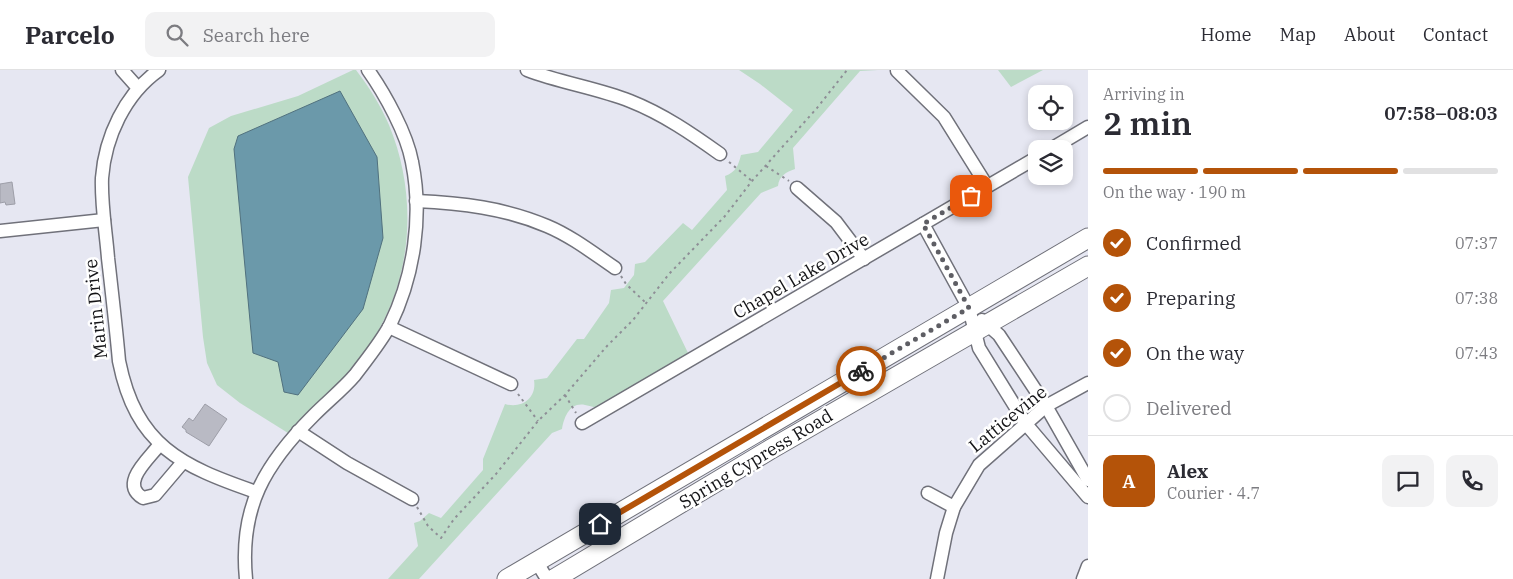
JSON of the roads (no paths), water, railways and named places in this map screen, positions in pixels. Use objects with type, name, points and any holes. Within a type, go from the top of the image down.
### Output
[{"type":"main road","name":"Spring Cypress Road","points":[[507,579],[1088,238]]},
{"type":"main road","name":"Spring Cypress Road","points":[[554,579],[771,450],[1088,266]]},
{"type":"main road","points":[[759,430],[771,450]]},
{"type":"street","points":[[122,70],[138,88]]},
{"type":"street","name":"Marin Drive","points":[[159,70],[138,88],[127,103],[109,141],[104,163],[102,179],[104,220],[119,361],[123,378],[135,409],[153,438],[183,462],[217,479],[256,492]]},
{"type":"street","points":[[246,579],[244,544],[249,514],[256,492],[272,463],[298,431],[353,377],[389,327],[407,280],[415,231],[416,201],[412,161],[398,122],[368,70]]},
{"type":"street","points":[[527,70],[632,102],[664,117],[720,154]]},
{"type":"street","points":[[898,71],[944,117],[987,186]]},
{"type":"street","points":[[1066,140],[1088,127]]},
{"type":"street","name":"Chapel Lake Drive","points":[[582,424],[1028,163]]},
{"type":"street","points":[[797,188],[836,222],[864,259]]},
{"type":"street","points":[[416,201],[483,207],[530,219],[566,236],[615,268]]},
{"type":"street","points":[[0,231],[104,220]]},
{"type":"street","points":[[923,224],[981,328],[979,348],[1026,424],[1088,497]]},
{"type":"street","points":[[389,327],[511,384]]},
{"type":"street","points":[[981,328],[999,335],[1046,406],[1088,480]]},
{"type":"street","name":"Latticevine","points":[[937,579],[946,533],[954,507],[978,464],[1046,406],[1088,384]]},
{"type":"street","points":[[298,431],[347,463],[412,499]]},
{"type":"street","points":[[160,444],[136,474],[133,487],[136,494],[143,498],[156,495],[183,462]]},
{"type":"street","points":[[928,493],[954,507]]},
{"type":"street","points":[[536,561],[547,579]]},
{"type":"street","points":[[1083,579],[1088,566]]},
{"type":"water","points":[[340,91],[377,157],[383,238],[363,309],[298,395],[284,392],[278,362],[253,353],[234,149],[238,136]]}]
